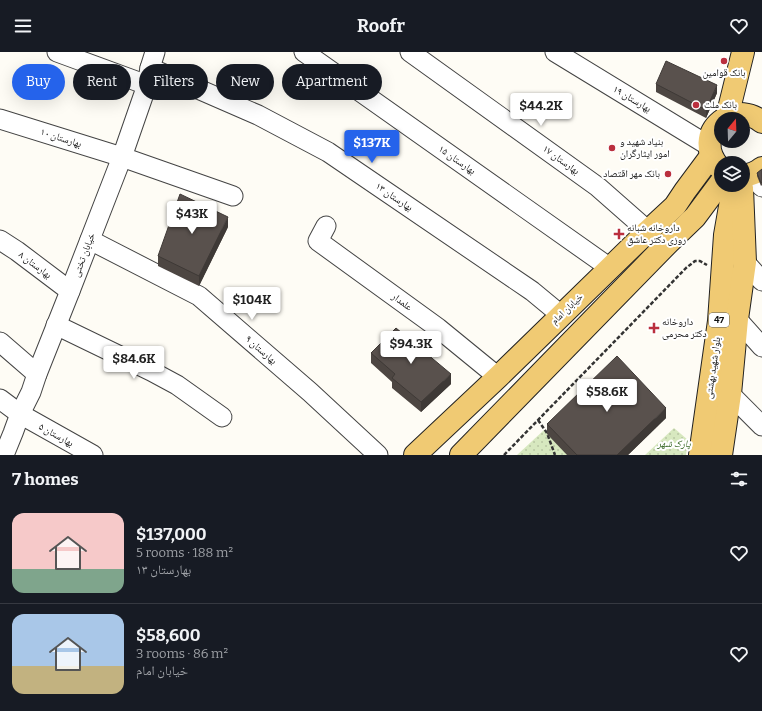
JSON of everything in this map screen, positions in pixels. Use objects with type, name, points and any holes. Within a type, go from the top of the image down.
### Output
[{"type":"main road","points":[[726,112],[743,52]]},
{"type":"main road","points":[[750,115],[762,122]]},
{"type":"main road","name":"خیابان امام","points":[[415,455],[675,206],[685,191],[714,157],[710,137],[714,129]]},
{"type":"main road","name":"بلوار شهید بهشتی","points":[[721,455],[730,394],[737,319],[745,262],[752,178]]},
{"type":"main road","points":[[461,455],[695,217],[714,191]]},
{"type":"main road","name":"بلوار شهید بهشتی","points":[[700,455],[719,321],[725,235],[732,192]]},
{"type":"street","name":"بهارستان ۱۳","points":[[57,52],[139,67]]},
{"type":"street","name":"بهارستان ۱۵","points":[[304,52],[610,268]]},
{"type":"street","name":"بهارستان ۱۷","points":[[410,52],[598,186],[648,231]]},
{"type":"street","name":"بهارستان ۱۹","points":[[555,52],[714,157]]},
{"type":"street","name":"بهارستان ۱۳","points":[[208,94],[258,115],[328,152],[532,291],[561,315]]},
{"type":"street","name":"خیابان تختی","points":[[4,455],[20,414],[31,392],[36,374],[122,157],[141,100]]},
{"type":"street","name":"بهارستان ۱۰","points":[[0,119],[122,157],[232,196]]},
{"type":"street","name":"علمدار","points":[[326,226],[318,241],[438,328],[498,377]]},
{"type":"street","name":"بهارستان ۸","points":[[0,240],[70,291]]},
{"type":"street","name":"بهارستان ۹","points":[[90,240],[199,296],[310,392],[378,455]]},
{"type":"street","points":[[745,262],[762,281]]},
{"type":"street","points":[[737,319],[762,347]]},
{"type":"street","points":[[56,325],[158,374],[222,417]]},
{"type":"street","points":[[0,342],[36,374]]},
{"type":"street","points":[[730,394],[762,426]]},
{"type":"street","name":"بهارستان ۵","points":[[0,399],[20,414],[92,455]]},
{"type":"path","points":[[504,455],[686,268],[695,261],[700,261],[707,265],[710,270]]},
{"type":"path","points":[[538,420],[547,433],[555,455]]},
{"type":"green space","name":"پارک شهر","points":[[674,428],[688,440],[686,455],[645,455]]},
{"type":"green space","points":[[544,430],[568,455],[517,455]]},
{"type":"building","name":"بانک ملت","points":[[666,61],[717,85],[706,110],[656,84]]},
{"type":"building","points":[[762,169],[762,182],[761,183],[757,173]]},
{"type":"building","points":[[180,194],[228,217],[199,276],[158,256]]},
{"type":"building","points":[[396,328],[451,374],[421,402],[392,378],[395,374],[371,353]]},
{"type":"building","points":[[617,356],[666,408],[617,455],[577,455],[547,424]]},
{"type":"place","name":"بانک قوامین","points":[[724,61]]},
{"type":"place","name":"بانک ملت","points":[[696,105]]},
{"type":"place","name":"بنیاد شهید و امور ایثارگران","points":[[612,148]]},
{"type":"place","name":"بانک مهر اقتصاد","points":[[668,174]]},
{"type":"place","name":"داروخانه شبانه روزی دکتر عاشق","points":[[619,234]]},
{"type":"place","name":"داروخانه دکتر محرمی","points":[[654,328]]}]
